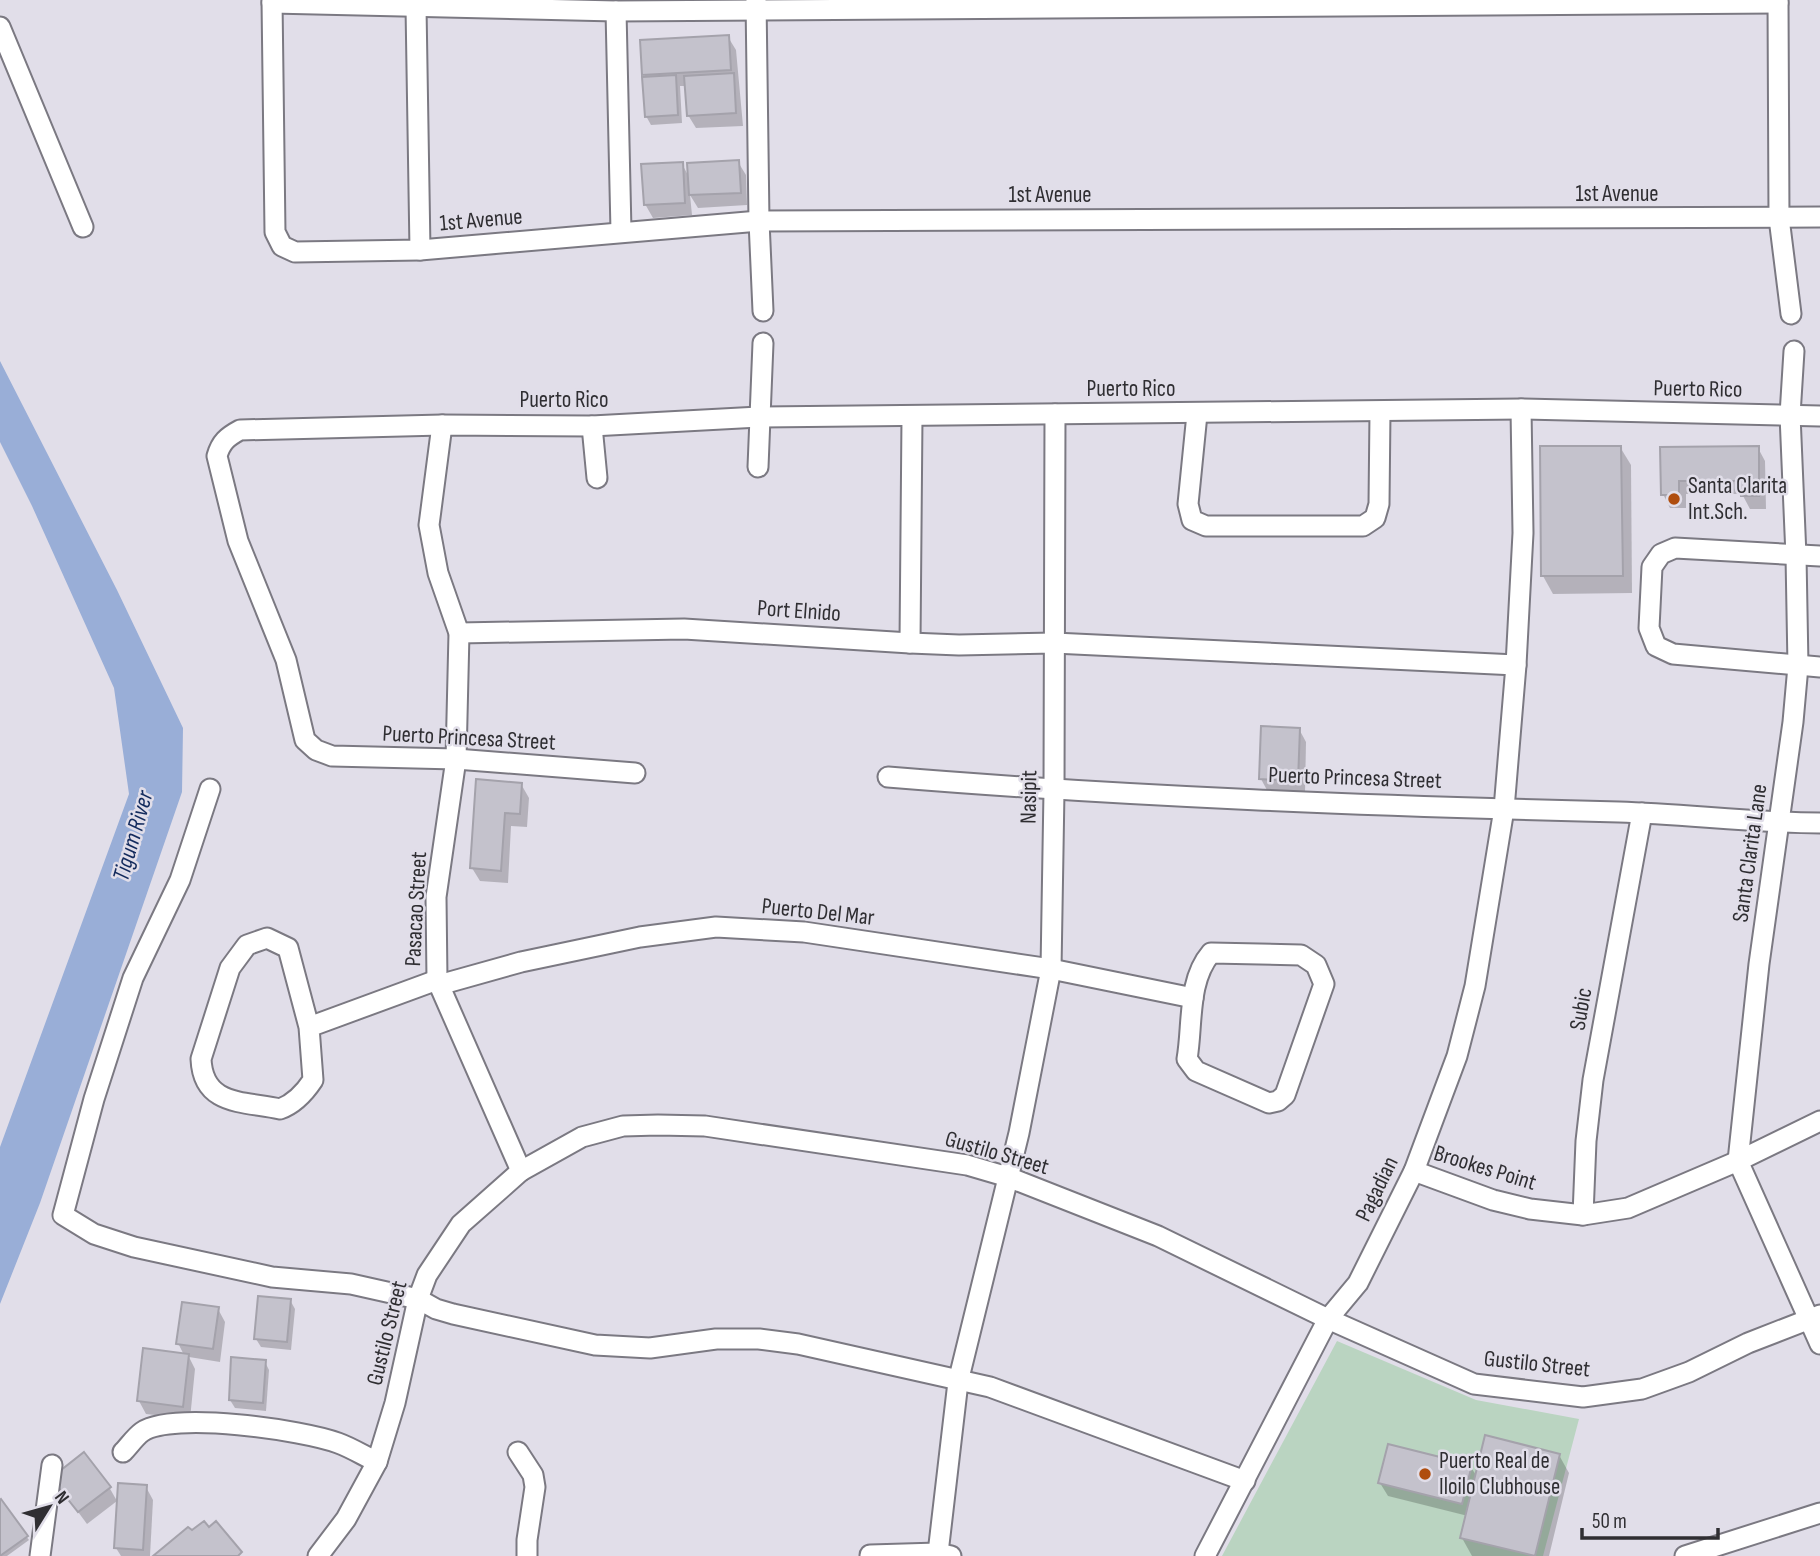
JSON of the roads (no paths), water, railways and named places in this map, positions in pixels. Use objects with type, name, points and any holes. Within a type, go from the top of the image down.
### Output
[{"type":"street","points":[[272,1],[616,11],[756,4],[1778,2],[1779,218],[1791,314]]},
{"type":"street","name":"1st Avenue","points":[[272,1],[275,232],[282,246],[295,252],[419,250],[759,221],[1820,217]]},
{"type":"street","points":[[756,4],[763,311]]},
{"type":"street","points":[[416,7],[419,250]]},
{"type":"street","points":[[616,11],[621,231]]},
{"type":"street","points":[[0,27],[83,227]]},
{"type":"street","points":[[758,467],[764,343]]},
{"type":"street","name":"Santa Clarita Lane","points":[[1738,1161],[1759,964],[1793,722],[1798,666],[1790,415],[1794,351]]},
{"type":"street","name":"Puerto Rico","points":[[304,740],[286,660],[238,541],[217,456],[220,445],[240,430],[442,425],[592,426],[759,417],[1521,409],[1820,416]]},
{"type":"street","name":"Pagadian","points":[[1205,1556],[1328,1319],[1358,1283],[1414,1171],[1457,1056],[1475,986],[1504,809],[1523,533],[1521,409]]},
{"type":"street","points":[[1197,414],[1188,504],[1192,520],[1206,526],[1363,526],[1375,518],[1379,504],[1380,412]]},
{"type":"street","name":"Nasipit","points":[[1008,1177],[1051,968],[1055,414]]},
{"type":"street","points":[[910,643],[912,417]]},
{"type":"street","points":[[442,425],[429,525],[438,573],[459,633],[456,758]]},
{"type":"street","points":[[592,426],[597,478]]},
{"type":"street","points":[[1820,556],[1675,548],[1661,554],[1652,567],[1649,628],[1656,646],[1673,654],[1820,667]]},
{"type":"street","name":"Port Elnido","points":[[459,633],[684,629],[910,643],[1054,643],[1516,665]]},
{"type":"street","name":"Puerto Princesa Street","points":[[304,740],[316,750],[332,756],[456,758],[635,773]]},
{"type":"street","name":"Pasacao Street","points":[[456,758],[436,897],[438,983],[521,1171]]},
{"type":"street","name":"Puerto Princesa Street","points":[[888,777],[1054,791],[1642,813],[1779,823],[1820,823]]},
{"type":"street","points":[[210,789],[180,880],[132,978],[94,1099],[63,1215],[94,1234],[134,1247],[272,1277],[351,1284],[418,1298],[436,1309],[453,1314],[595,1345],[650,1348],[716,1339],[759,1339],[798,1344],[958,1382],[990,1387],[1245,1481]]},
{"type":"street","name":"Subic","points":[[1583,1215],[1586,1141],[1593,1080],[1642,813]]},
{"type":"street","name":"Puerto Del Mar","points":[[309,1027],[438,983],[534,959],[640,937],[716,928],[804,932],[1051,968],[1193,998]]},
{"type":"street","points":[[267,938],[288,948],[309,1027],[313,1080],[301,1096],[288,1106],[280,1109],[221,1097],[208,1088],[201,1073],[201,1059],[230,968],[247,945],[267,938]]},
{"type":"street","points":[[1211,953],[1301,954],[1316,965],[1324,984],[1285,1095],[1278,1101],[1269,1102],[1196,1071],[1187,1059],[1193,998],[1203,962],[1211,953]]},
{"type":"street","name":"Brookes Point","points":[[1414,1171],[1493,1200],[1530,1209],[1583,1215],[1628,1208],[1738,1161],[1820,1121]]},
{"type":"street","name":"Gustilo Street","points":[[318,1556],[346,1519],[377,1462],[395,1403],[418,1298],[427,1275],[461,1224],[521,1171],[582,1137],[623,1126],[705,1126],[798,1138],[967,1165],[1008,1177],[1158,1236],[1328,1319],[1474,1384],[1583,1397],[1642,1389],[1689,1372],[1748,1343],[1814,1318]]},
{"type":"street","points":[[1738,1161],[1814,1318],[1820,1344]]},
{"type":"street","points":[[870,1555],[944,1555],[958,1382],[1008,1177]]},
{"type":"street","points":[[123,1452],[143,1431],[169,1424],[250,1425],[312,1435],[340,1443],[377,1462]]},
{"type":"street","points":[[518,1452],[533,1475],[535,1488],[527,1556]]},
{"type":"street","points":[[40,1556],[52,1465]]},
{"type":"street","points":[[1685,1556],[1726,1551],[1820,1513]]},
{"type":"water","name":"Tigum River","points":[[0,361],[117,590],[183,728],[182,792],[40,1203],[0,1304],[0,1147],[129,794],[114,688],[32,506],[0,442]]},
{"type":"place","name":"Santa Clarita Int.Sch.","points":[[1674,499]]},
{"type":"place","name":"Puerto Real de Iloilo Clubhouse","points":[[1425,1474]]}]
